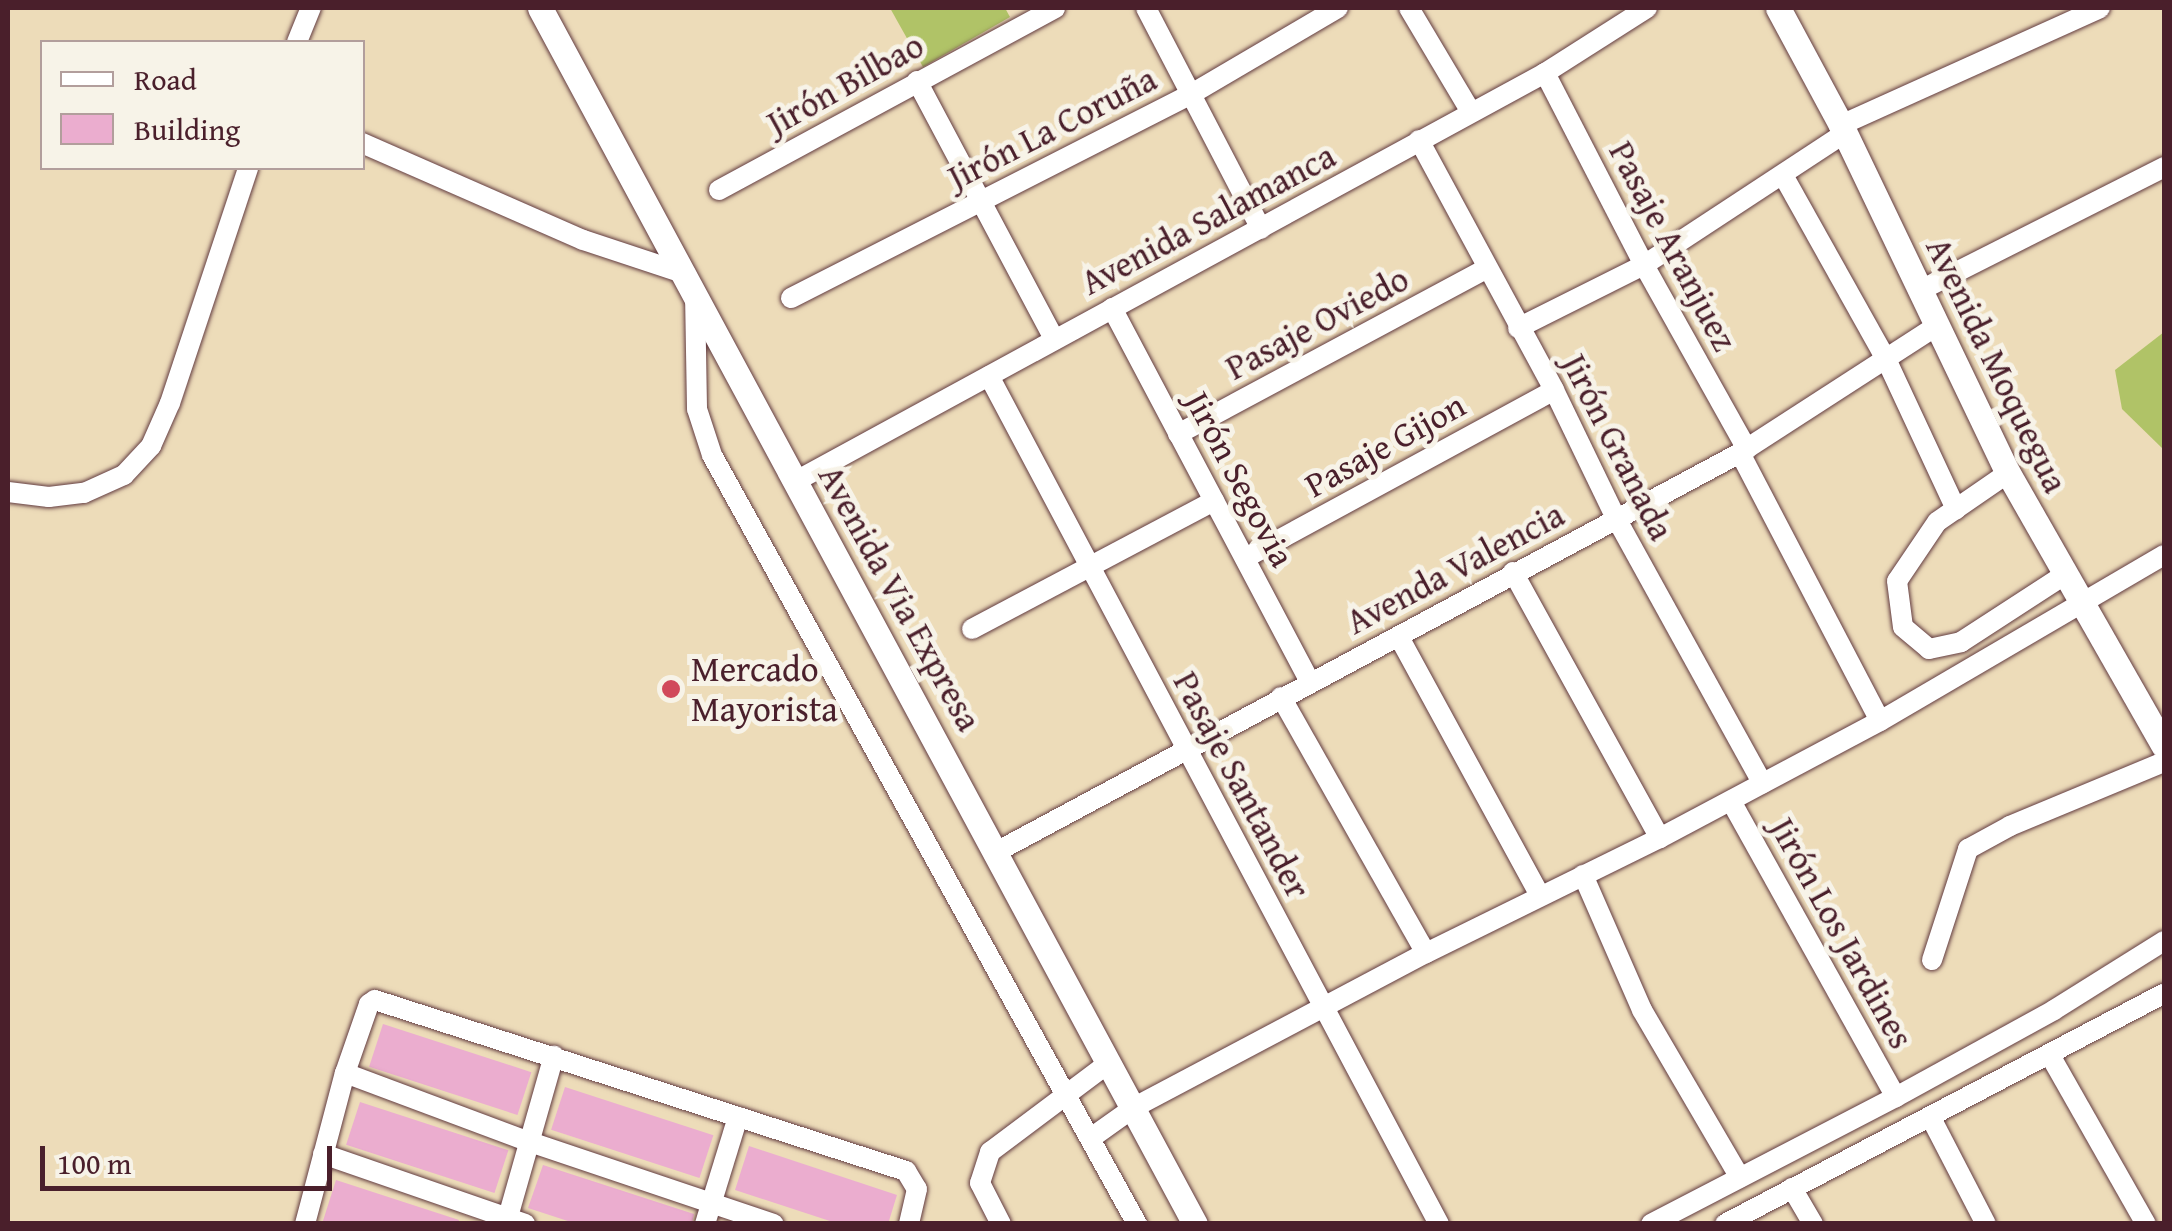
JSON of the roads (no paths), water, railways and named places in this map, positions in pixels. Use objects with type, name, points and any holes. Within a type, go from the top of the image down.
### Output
[{"type":"main road","name":"Avenida Via Expresa","points":[[540,8],[1195,1224]]},
{"type":"main road","name":"Avenida Moquegua","points":[[1778,8],[1844,129],[1935,328],[2008,473],[2164,746]]},
{"type":"street","points":[[298,40],[311,8]]},
{"type":"street","name":"Jirón Bilbao","points":[[719,190],[1056,8]]},
{"type":"street","points":[[1146,8],[1193,92],[1261,230]]},
{"type":"street","name":"Jirón La Coruña","points":[[791,298],[1193,92],[1338,8]]},
{"type":"street","points":[[1409,8],[1471,112]]},
{"type":"street","name":"Avenida Salamanca","points":[[796,481],[1544,73],[1648,8]]},
{"type":"street","points":[[1518,328],[1644,265],[1844,129],[2100,8]]},
{"type":"street","name":"Pasaje Aranjuez","points":[[1544,73],[1744,451],[1880,721]]},
{"type":"street","points":[[917,81],[983,199],[1054,340]]},
{"type":"street","name":"Jirón Granada","points":[[1420,140],[1554,390],[1616,518],[1762,782]]},
{"type":"street","points":[[365,144],[691,283],[696,409],[712,455],[1137,1224]]},
{"type":"street","points":[[1919,291],[2164,166]]},
{"type":"street","points":[[8,492],[50,497],[84,493],[124,476],[151,446],[170,403],[247,170]]},
{"type":"street","points":[[1783,174],[1886,359],[1956,509]]},
{"type":"street","name":"Pasaje Oviedo","points":[[1178,434],[1487,268]]},
{"type":"street","name":"Jirón Segovia","points":[[1112,308],[1310,682]]},
{"type":"street","name":"Avenda Valencia","points":[[998,852],[1744,451],[1935,328]]},
{"type":"street","name":"Pasaje Santander","points":[[989,376],[1439,1224]]},
{"type":"street","name":"Pasaje Gijon","points":[[1247,557],[1554,390]]},
{"type":"street","points":[[1936,687],[1930,650],[1903,627],[1897,581],[1937,522],[2008,473]]},
{"type":"street","points":[[972,629],[1214,501]]},
{"type":"street","points":[[1091,1138],[1133,1108],[1426,953],[1660,838],[1880,721],[2164,555]]},
{"type":"street","points":[[1513,572],[1660,838]]},
{"type":"street","points":[[1930,650],[1961,642],[2064,575]]},
{"type":"street","points":[[1399,637],[1540,896]]},
{"type":"street","points":[[1282,697],[1426,953]]},
{"type":"street","points":[[1932,960],[1968,849],[2010,826],[2164,762]]},
{"type":"street","name":"Jirón Los Jardines","points":[[1731,801],[1896,1097]]},
{"type":"street","points":[[1584,875],[1642,1010],[1740,1178]]},
{"type":"street","points":[[1651,1224],[2054,1010],[2164,941]]},
{"type":"street","points":[[1725,1224],[2051,1057],[2164,994]]},
{"type":"street","points":[[305,1224],[345,1073],[369,1004],[375,1000],[906,1171],[917,1189],[909,1224]]},
{"type":"street","points":[[324,1154],[513,1221],[554,1056]]},
{"type":"street","points":[[2051,1057],[2146,1224]]},
{"type":"street","points":[[1001,1224],[980,1183],[990,1152],[1110,1062]]},
{"type":"street","points":[[345,1073],[708,1213],[774,1224]]},
{"type":"street","points":[[708,1213],[738,1117]]},
{"type":"street","points":[[1931,1118],[1986,1224]]},
{"type":"street","points":[[1792,1188],[1813,1224]]},
{"type":"place","name":"Mercado Mayorista","points":[[671,689]]}]
